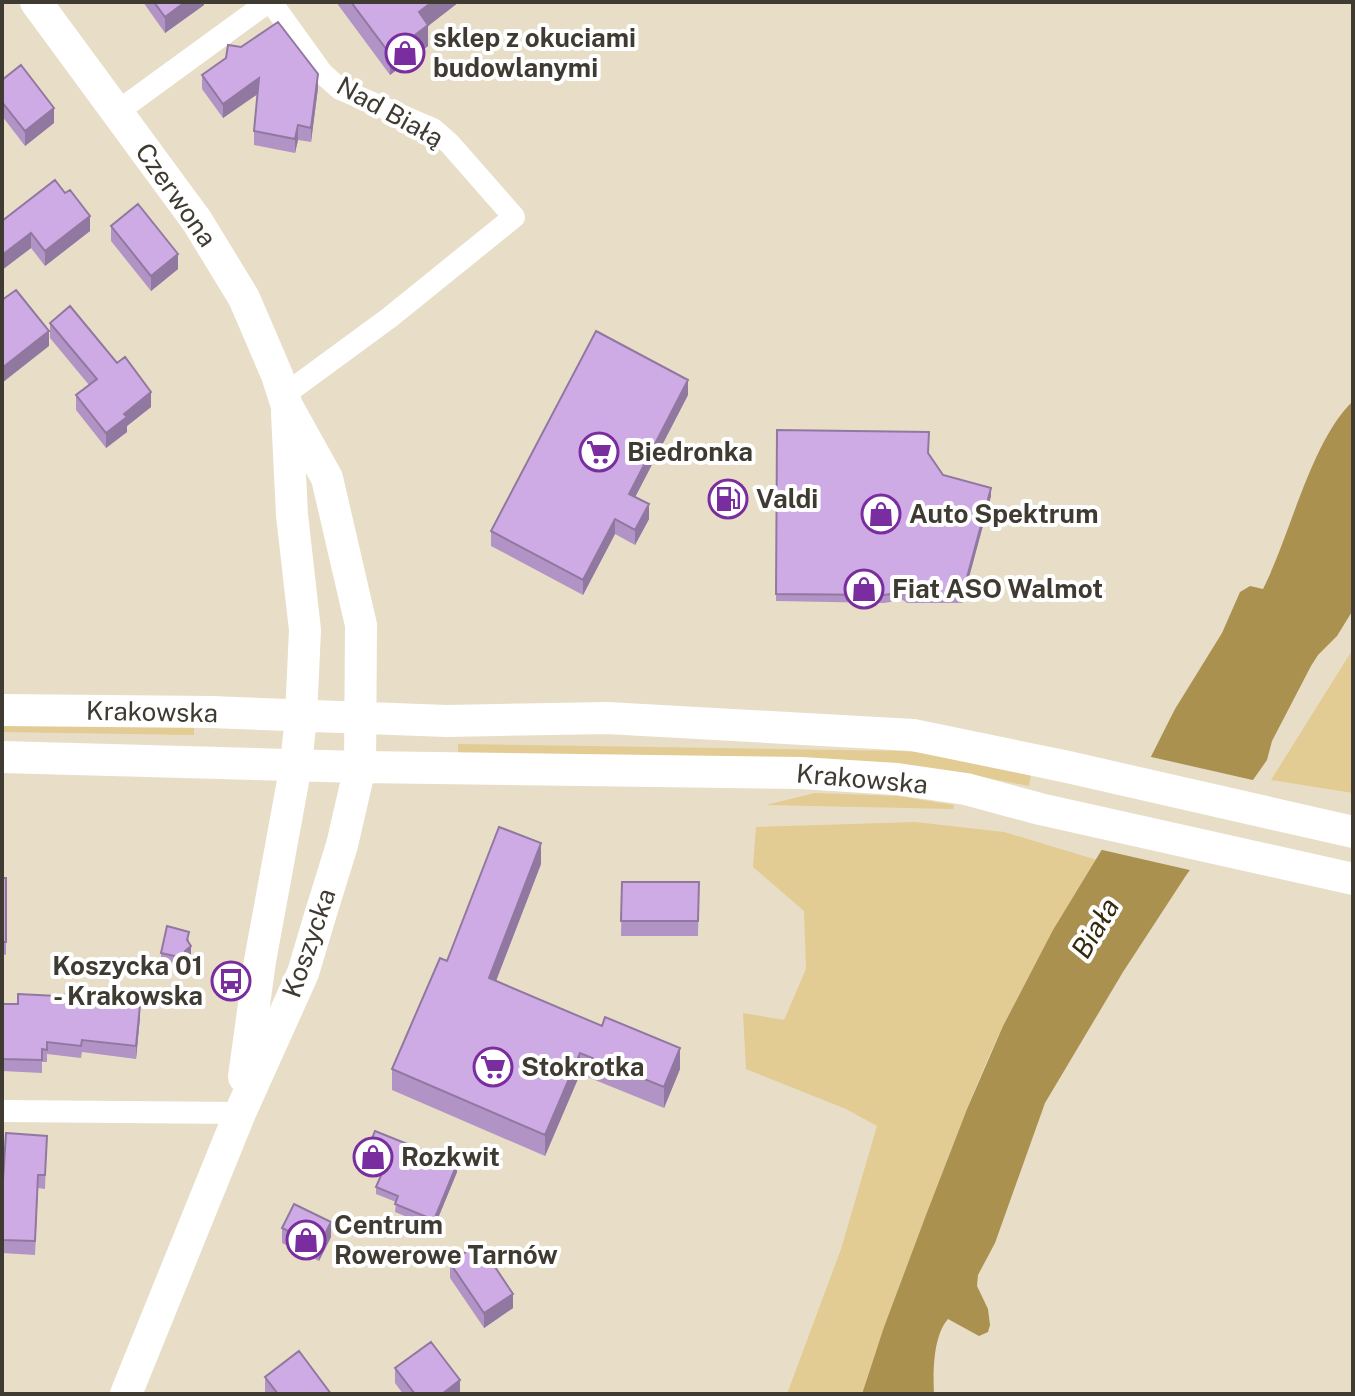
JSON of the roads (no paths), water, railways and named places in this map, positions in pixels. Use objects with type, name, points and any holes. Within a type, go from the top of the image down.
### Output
[{"type":"street","name":"Czerwona","points":[[36,2],[197,221],[244,298],[285,400],[327,478],[361,625],[362,719]]},
{"type":"street","name":"Nad Białą","points":[[117,112],[270,2],[322,73],[340,89],[433,129],[514,217],[285,400]]},
{"type":"street","name":"Czerwona","points":[[285,400],[292,515],[305,630],[301,716]]},
{"type":"street","name":"Krakowska","points":[[2,710],[447,721],[607,718],[913,735],[1353,832]]},
{"type":"street","points":[[296,765],[301,716]]},
{"type":"street","points":[[360,767],[362,719]]},
{"type":"street","name":"Krakowska","points":[[2,757],[360,767],[815,774],[897,779],[966,789],[1040,809],[1347,877]]},
{"type":"street","name":"Koszycka","points":[[240,1113],[260,961],[296,765]]},
{"type":"street","name":"Koszycka","points":[[126,1394],[240,1113],[303,973],[342,845],[360,767]]},
{"type":"street","points":[[2,1111],[240,1113]]},
{"type":"water","name":"Biała","points":[[1353,401],[1353,610],[1337,636],[1311,666],[1272,741],[1267,760],[1123,972],[1045,1103],[995,1243],[978,1275],[977,1286],[988,1309],[988,1332],[979,1336],[948,1319],[937,1344],[934,1394],[862,1394],[926,1215],[1003,1026],[1053,930],[1115,828],[1175,709],[1222,633],[1240,592],[1250,586],[1263,589],[1313,464],[1338,418]]},
{"type":"place","name":"sklep z okuciami budowlanymi","points":[[405,53]]},
{"type":"place","name":"Biedronka","points":[[599,452]]},
{"type":"place","name":"Valdi","points":[[728,499]]},
{"type":"place","name":"Auto Spektrum","points":[[881,514]]},
{"type":"place","name":"Fiat ASO Walmot","points":[[864,589]]},
{"type":"place","name":"Koszycka 01 - Krakowska","points":[[231,981]]},
{"type":"place","name":"Stokrotka","points":[[493,1067]]},
{"type":"place","name":"Rozkwit","points":[[373,1157]]},
{"type":"place","name":"Centrum Rowerowe Tarnów","points":[[306,1240]]}]
